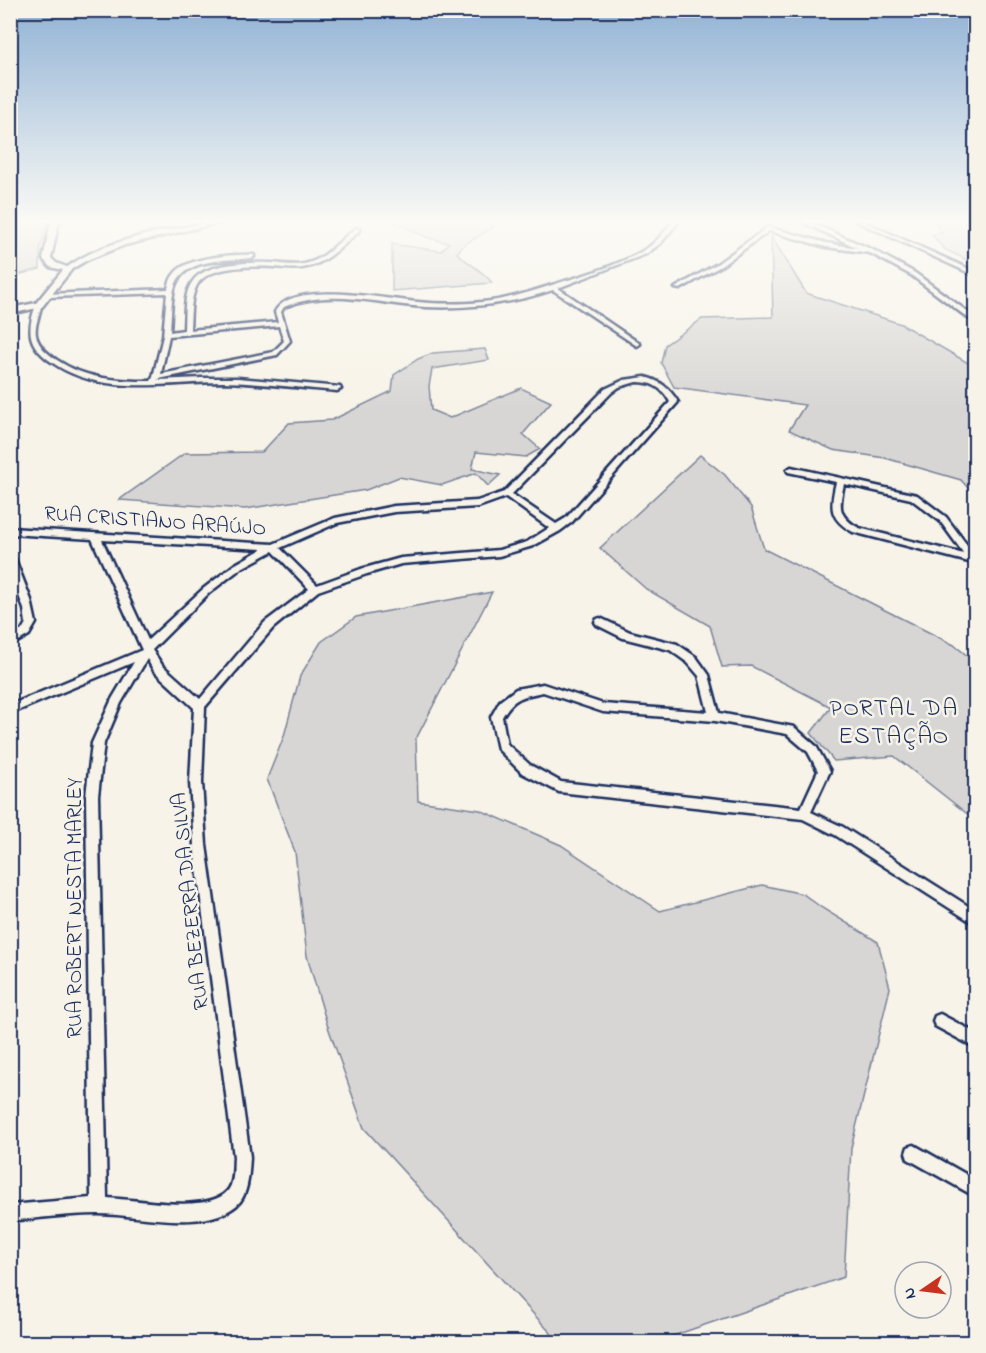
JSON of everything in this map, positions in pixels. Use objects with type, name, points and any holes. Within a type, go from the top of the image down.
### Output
[{"type":"street","points":[[56,284],[39,305],[33,321],[32,333],[36,346],[61,368],[81,378],[99,381],[155,380],[173,383],[224,380],[338,389]]},
{"type":"street","points":[[155,380],[166,334],[171,291],[174,284]]},
{"type":"street","points":[[187,332],[189,302],[194,284]]},
{"type":"street","points":[[155,380],[275,354],[287,341],[278,316],[281,306],[308,297],[330,295],[415,304],[469,305],[513,299],[560,284]]},
{"type":"street","points":[[678,288],[685,284]]},
{"type":"street","points":[[926,284],[970,317],[975,318]]},
{"type":"street","points":[[552,287],[636,344]]},
{"type":"street","points":[[48,295],[171,291]]},
{"type":"street","points":[[10,311],[39,305]]},
{"type":"street","points":[[166,334],[282,324]]},
{"type":"street","name":"RUA ROBERT NESTA MARLEY","points":[[99,1205],[92,796],[98,743],[105,723],[151,644],[166,627],[206,591],[237,567],[274,547],[335,521],[394,509],[478,504],[507,494],[608,391],[617,385],[636,379],[656,383],[672,397],[674,402],[569,520],[556,529]]},
{"type":"street","points":[[791,470],[840,482],[891,490],[914,497],[943,519],[973,561]]},
{"type":"street","points":[[840,482],[837,498],[838,517],[842,523],[856,530],[973,561]]},
{"type":"street","points":[[95,535],[148,652],[158,668],[200,706],[269,625],[315,589],[364,571],[401,561],[499,554],[530,544],[556,529],[507,494]]},
{"type":"street","name":"RUA CRISTIANO ARAÚJO","points":[[10,531],[274,547],[315,589]]},
{"type":"street","points":[[10,559],[12,575],[30,612],[31,624],[28,631],[10,642]]},
{"type":"street","points":[[600,622],[627,635],[673,647],[692,660],[704,675],[715,717]]},
{"type":"street","points":[[10,710],[148,652]]},
{"type":"street","points":[[804,814],[824,771],[812,749],[790,730],[715,717],[603,708],[543,688],[520,692],[504,704],[496,717],[502,746],[526,769],[559,787],[804,814],[839,831],[975,919]]},
{"type":"street","name":"RUA BEZERRA DA SILVA","points":[[99,1205],[186,1212],[211,1208],[230,1200],[240,1184],[242,1157],[200,845],[196,782],[200,706]]},
{"type":"street","points":[[940,1021],[975,1041]]},
{"type":"street","points":[[914,1153],[975,1189]]},
{"type":"street","points":[[10,1213],[99,1205]]},
{"type":"shaded area","points":[[392,284],[478,284],[392,291]]},
{"type":"shaded area","points":[[772,284],[801,284],[806,293],[901,324],[975,367],[975,496],[961,480],[885,458],[833,450],[789,430],[805,405],[674,387],[661,363],[665,345],[702,319],[773,317]]},
{"type":"shaded area","points":[[485,349],[489,360],[432,369],[429,386],[431,410],[450,418],[521,388],[551,402],[523,434],[540,449],[526,457],[476,452],[472,469],[500,475],[488,486],[476,473],[442,485],[399,477],[366,490],[245,509],[119,500],[185,453],[262,452],[289,423],[332,420],[392,391],[394,375],[418,359],[433,353]]},
{"type":"shaded area","points":[[700,455],[725,475],[751,507],[764,549],[954,645],[975,662],[975,820],[894,756],[834,761],[811,733],[831,707],[751,666],[722,667],[710,626],[646,589],[600,548]]},
{"type":"shaded area","points":[[492,592],[416,739],[418,801],[480,810],[561,845],[660,911],[762,885],[803,894],[878,942],[890,988],[851,1148],[844,1277],[655,1342],[559,1342],[364,1128],[327,1024],[307,956],[295,852],[267,779],[284,736],[300,676],[321,642],[356,617]]},
{"type":"district","name":"PORTAL DA ESTAÇÃO","points":[[894,723]]}]
